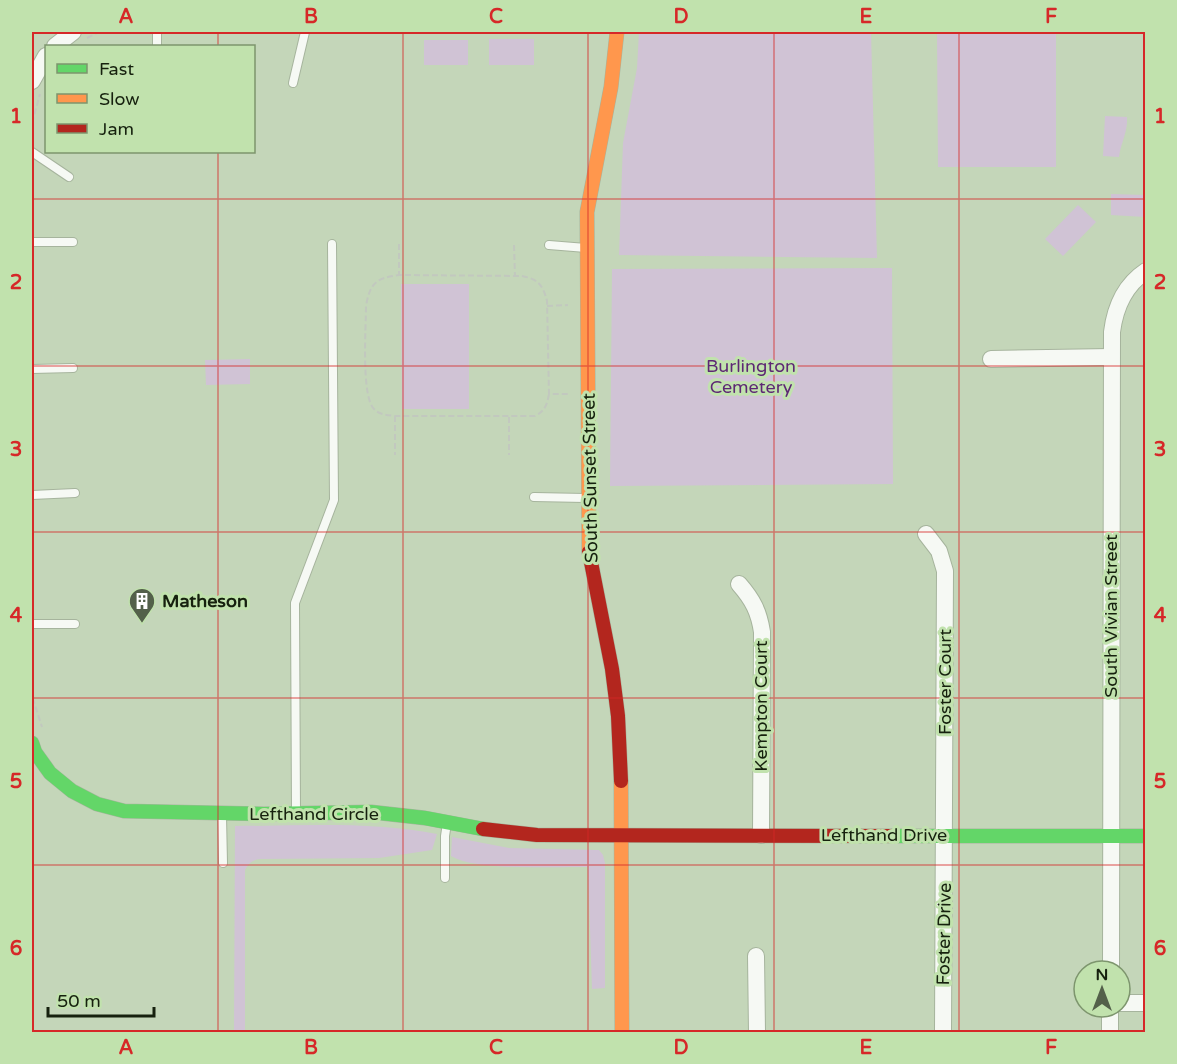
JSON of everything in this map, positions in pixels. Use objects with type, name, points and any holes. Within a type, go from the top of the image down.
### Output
[{"type":"street","points":[[56,45],[70,32]]},
{"type":"street","name":"South Sunset Street","points":[[618,32],[611,87],[587,212],[587,248],[589,553],[615,688],[622,835],[622,1032]]},
{"type":"street","points":[[32,81],[45,58]]},
{"type":"street","name":"South Vivian Street","points":[[1111,959],[1111,357],[1113,320],[1122,296],[1138,276],[1146,271]]},
{"type":"street","points":[[992,359],[1111,357]]},
{"type":"street","name":"Foster Court","points":[[926,534],[939,551],[945,570],[945,836]]},
{"type":"street","name":"Kempton Court","points":[[739,584],[759,613],[762,632],[761,835]]},
{"type":"street","name":"Lefthand Circle","points":[[33,750],[50,773],[72,791],[97,804],[124,811],[296,814],[371,812],[425,818],[487,830],[537,835],[622,835]]},
{"type":"street","name":"Lefthand Drive","points":[[622,835],[1146,836]]},
{"type":"street","name":"Foster Drive","points":[[943,1032],[945,836]]},
{"type":"street","points":[[756,956],[757,1032]]},
{"type":"lane","points":[[293,83],[305,32]]},
{"type":"lane","points":[[32,153],[69,177]]},
{"type":"lane","points":[[32,242],[73,242]]},
{"type":"lane","points":[[296,814],[295,603],[334,500],[332,244]]},
{"type":"lane","points":[[549,245],[587,248]]},
{"type":"lane","points":[[32,369],[73,368]]},
{"type":"lane","points":[[32,495],[75,493]]},
{"type":"lane","points":[[534,497],[588,498]]},
{"type":"lane","points":[[32,624],[75,624]]},
{"type":"lane","points":[[222,813],[223,863]]},
{"type":"lane","points":[[445,879],[445,836],[448,822]]},
{"type":"path","points":[[399,244],[399,275]]},
{"type":"path","points":[[514,245],[514,276]]},
{"type":"path","points":[[399,275],[514,276],[532,278],[540,283],[544,288],[548,306],[549,394],[548,403],[543,412],[535,416],[509,417],[395,416],[382,415],[374,409],[366,395],[366,306],[372,285],[384,277],[399,275]]},
{"type":"path","points":[[32,297],[32,474]]},
{"type":"path","points":[[548,306],[570,305]]},
{"type":"path","points":[[549,394],[571,394]]},
{"type":"path","points":[[395,416],[395,455]]},
{"type":"path","points":[[509,417],[509,455]]},
{"type":"path","points":[[32,527],[33,699],[45,732]]},
{"type":"green space","points":[[639,32],[871,32],[877,258],[619,255],[623,143],[637,68]]},
{"type":"green space","points":[[937,32],[1056,32],[1056,167],[938,167]]},
{"type":"green space","points":[[489,39],[534,39],[534,65],[489,65]]},
{"type":"green space","points":[[424,40],[468,40],[468,65],[424,65]]},
{"type":"green space","points":[[1105,116],[1127,117],[1119,157],[1103,156]]},
{"type":"green space","points":[[1111,194],[1145,195],[1145,217],[1111,215]]},
{"type":"green space","points":[[1078,205],[1096,222],[1063,256],[1045,239]]},
{"type":"green space","name":"Burlington Cemetery","points":[[892,268],[893,484],[610,486],[612,269]]},
{"type":"green space","points":[[401,284],[469,284],[469,409],[402,409]]},
{"type":"green space","points":[[250,359],[250,384],[206,385],[205,360]]},
{"type":"green space","points":[[235,826],[362,826],[437,834],[432,850],[379,858],[260,859],[249,864],[245,870],[245,1032],[234,1032]]},
{"type":"green space","points":[[452,837],[509,848],[599,850],[605,863],[605,988],[592,989],[588,867],[497,866],[463,861],[451,856]]},
{"type":"traffic: fast","points":[[32,743],[35,752],[50,773],[72,791],[97,804],[124,811],[264,814],[371,812],[425,818],[483,829]]},
{"type":"traffic: fast","points":[[892,836],[1146,836]]},
{"type":"traffic: slow","points":[[589,552],[587,212],[611,87],[617,32]]},
{"type":"traffic: slow","points":[[621,781],[622,1032]]},
{"type":"traffic: jam","points":[[589,552],[612,669],[618,716],[621,781]]},
{"type":"traffic: jam","points":[[483,829],[537,835],[892,836]]},
{"type":"place","name":"Matheson","points":[[142,624]]}]
